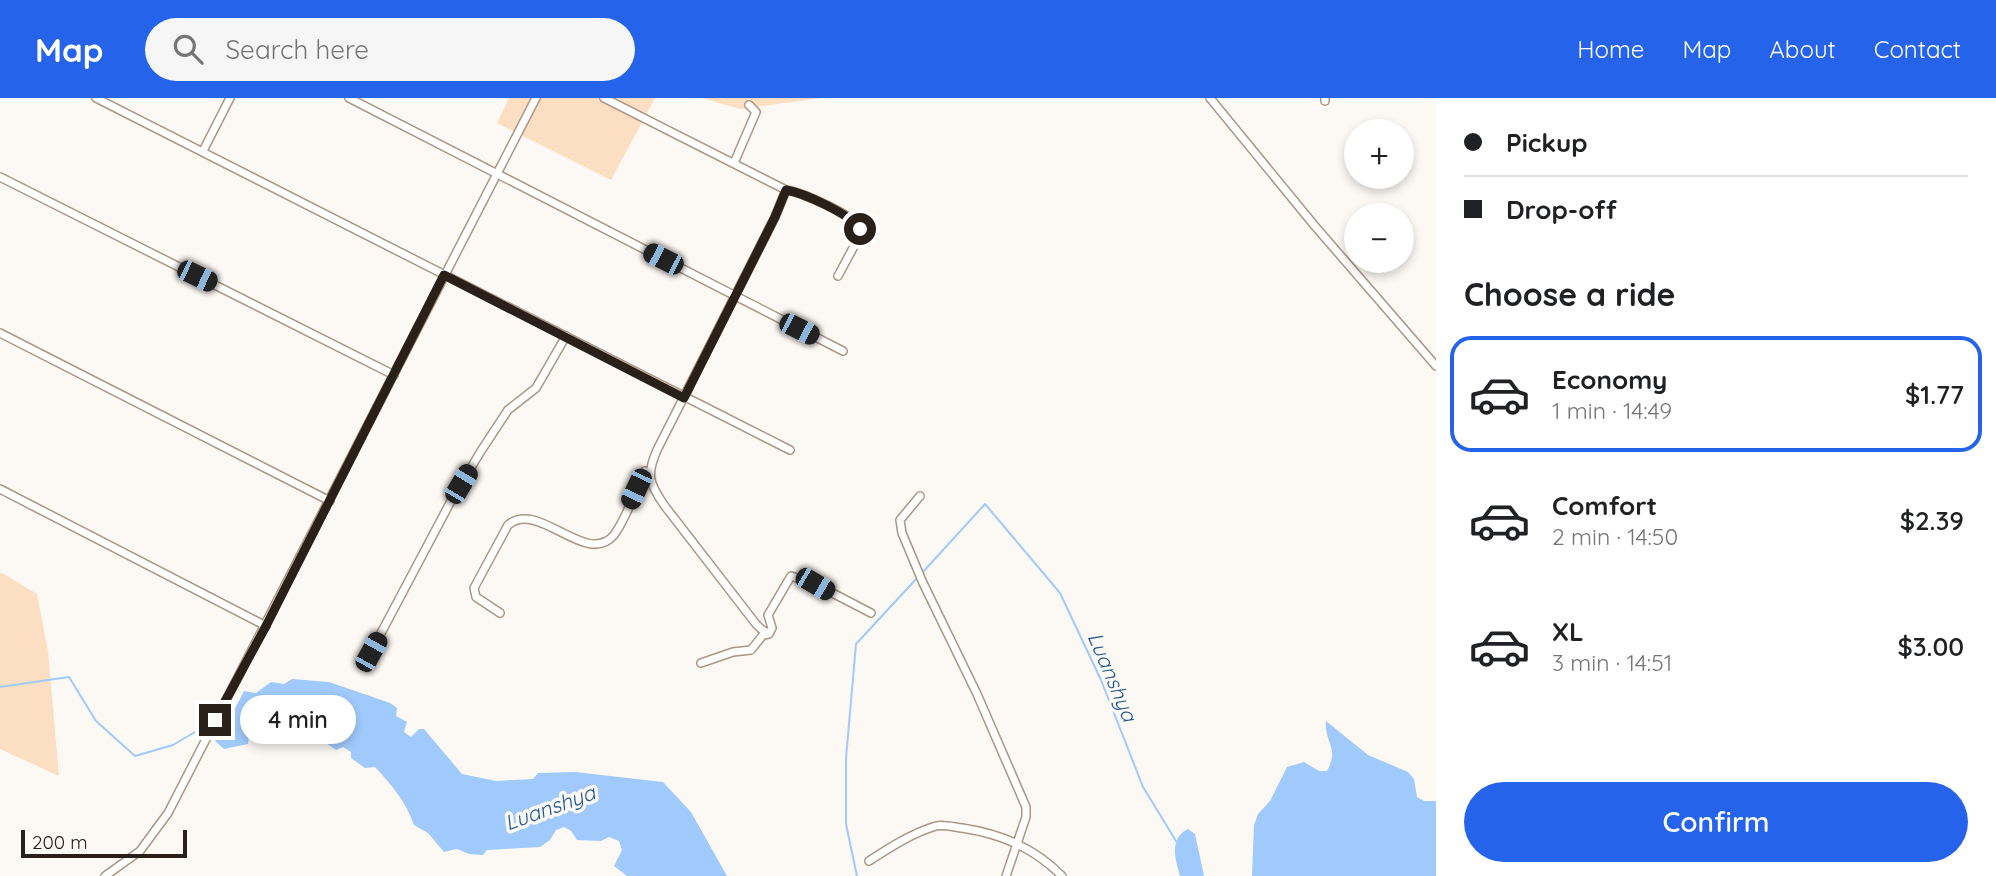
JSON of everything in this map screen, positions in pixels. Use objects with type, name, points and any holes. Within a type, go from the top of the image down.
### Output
[{"type":"street","points":[[96,98],[790,450]]},
{"type":"street","points":[[203,151],[230,98]]},
{"type":"street","points":[[349,98],[843,351]]},
{"type":"street","points":[[105,876],[140,852],[168,813],[536,98]]},
{"type":"street","points":[[604,98],[786,190],[797,192],[854,221],[860,229],[860,235],[838,276]]},
{"type":"street","points":[[1210,98],[1314,225],[1436,366]]},
{"type":"street","points":[[734,163],[757,112],[749,104]]},
{"type":"street","points":[[0,177],[394,375]]},
{"type":"street","points":[[768,633],[756,624],[664,505],[649,474],[653,458],[775,217],[786,190]]},
{"type":"street","points":[[0,333],[330,501]]},
{"type":"street","points":[[371,652],[451,501],[481,451],[509,410],[536,388],[566,336]]},
{"type":"street","points":[[500,613],[476,597],[474,588],[508,525],[513,521],[529,518],[587,544],[599,544],[614,535],[645,471],[649,474]]},
{"type":"street","points":[[0,489],[266,626]]},
{"type":"street","points":[[920,496],[901,517],[900,525],[923,583],[977,694],[1026,807],[1026,817],[1006,876]]},
{"type":"street","points":[[701,663],[733,652],[751,650],[772,628],[768,615],[791,576],[815,584],[871,612]]},
{"type":"street","points":[[869,861],[890,847],[938,825],[987,832],[1017,842],[1038,854],[1062,876]]},
{"type":"shaded area","points":[[509,98],[655,98],[611,180],[497,123]]},
{"type":"shaded area","points":[[702,98],[821,98],[740,109]]},
{"type":"shaded area","points":[[0,572],[37,594],[48,651],[59,776],[0,749]]},
{"type":"water","points":[[292,679],[329,682],[390,703],[397,708],[396,716],[407,722],[404,732],[411,737],[419,729],[424,729],[462,774],[496,781],[533,779],[538,773],[575,772],[663,782],[691,812],[727,876],[627,876],[614,866],[622,850],[619,841],[609,837],[601,841],[577,840],[571,831],[564,827],[556,830],[550,840],[540,847],[487,850],[483,855],[469,854],[457,849],[444,852],[428,833],[414,825],[398,794],[375,767],[365,768],[351,758],[351,752],[343,747],[336,750],[308,730],[284,724],[284,733],[260,740],[254,734],[249,736],[248,744],[224,749],[215,741],[220,724],[228,722],[244,691],[256,693],[271,682],[284,684]]},
{"type":"water","points":[[1326,721],[1368,755],[1408,772],[1414,779],[1417,797],[1424,801],[1436,801],[1436,876],[1252,876],[1254,825],[1287,767],[1304,762],[1319,771],[1327,771],[1331,763],[1332,751]]},
{"type":"water","points":[[1188,829],[1195,834],[1204,876],[1180,876],[1175,856],[1176,843]]},
{"type":"waterway","name":"Luanshya","points":[[922,573],[985,504],[1060,593],[1101,680],[1143,787],[1176,841]]},
{"type":"waterway","name":"Luanshya","points":[[857,876],[846,824],[846,758],[856,644],[918,577]]},
{"type":"waterway","name":"Luanshya","points":[[0,687],[69,677],[96,721],[135,756],[173,745],[208,726]]},
{"type":"route","points":[[215,720],[266,626],[444,275],[684,398],[786,190],[797,192],[843,215],[854,221],[860,229]]}]
